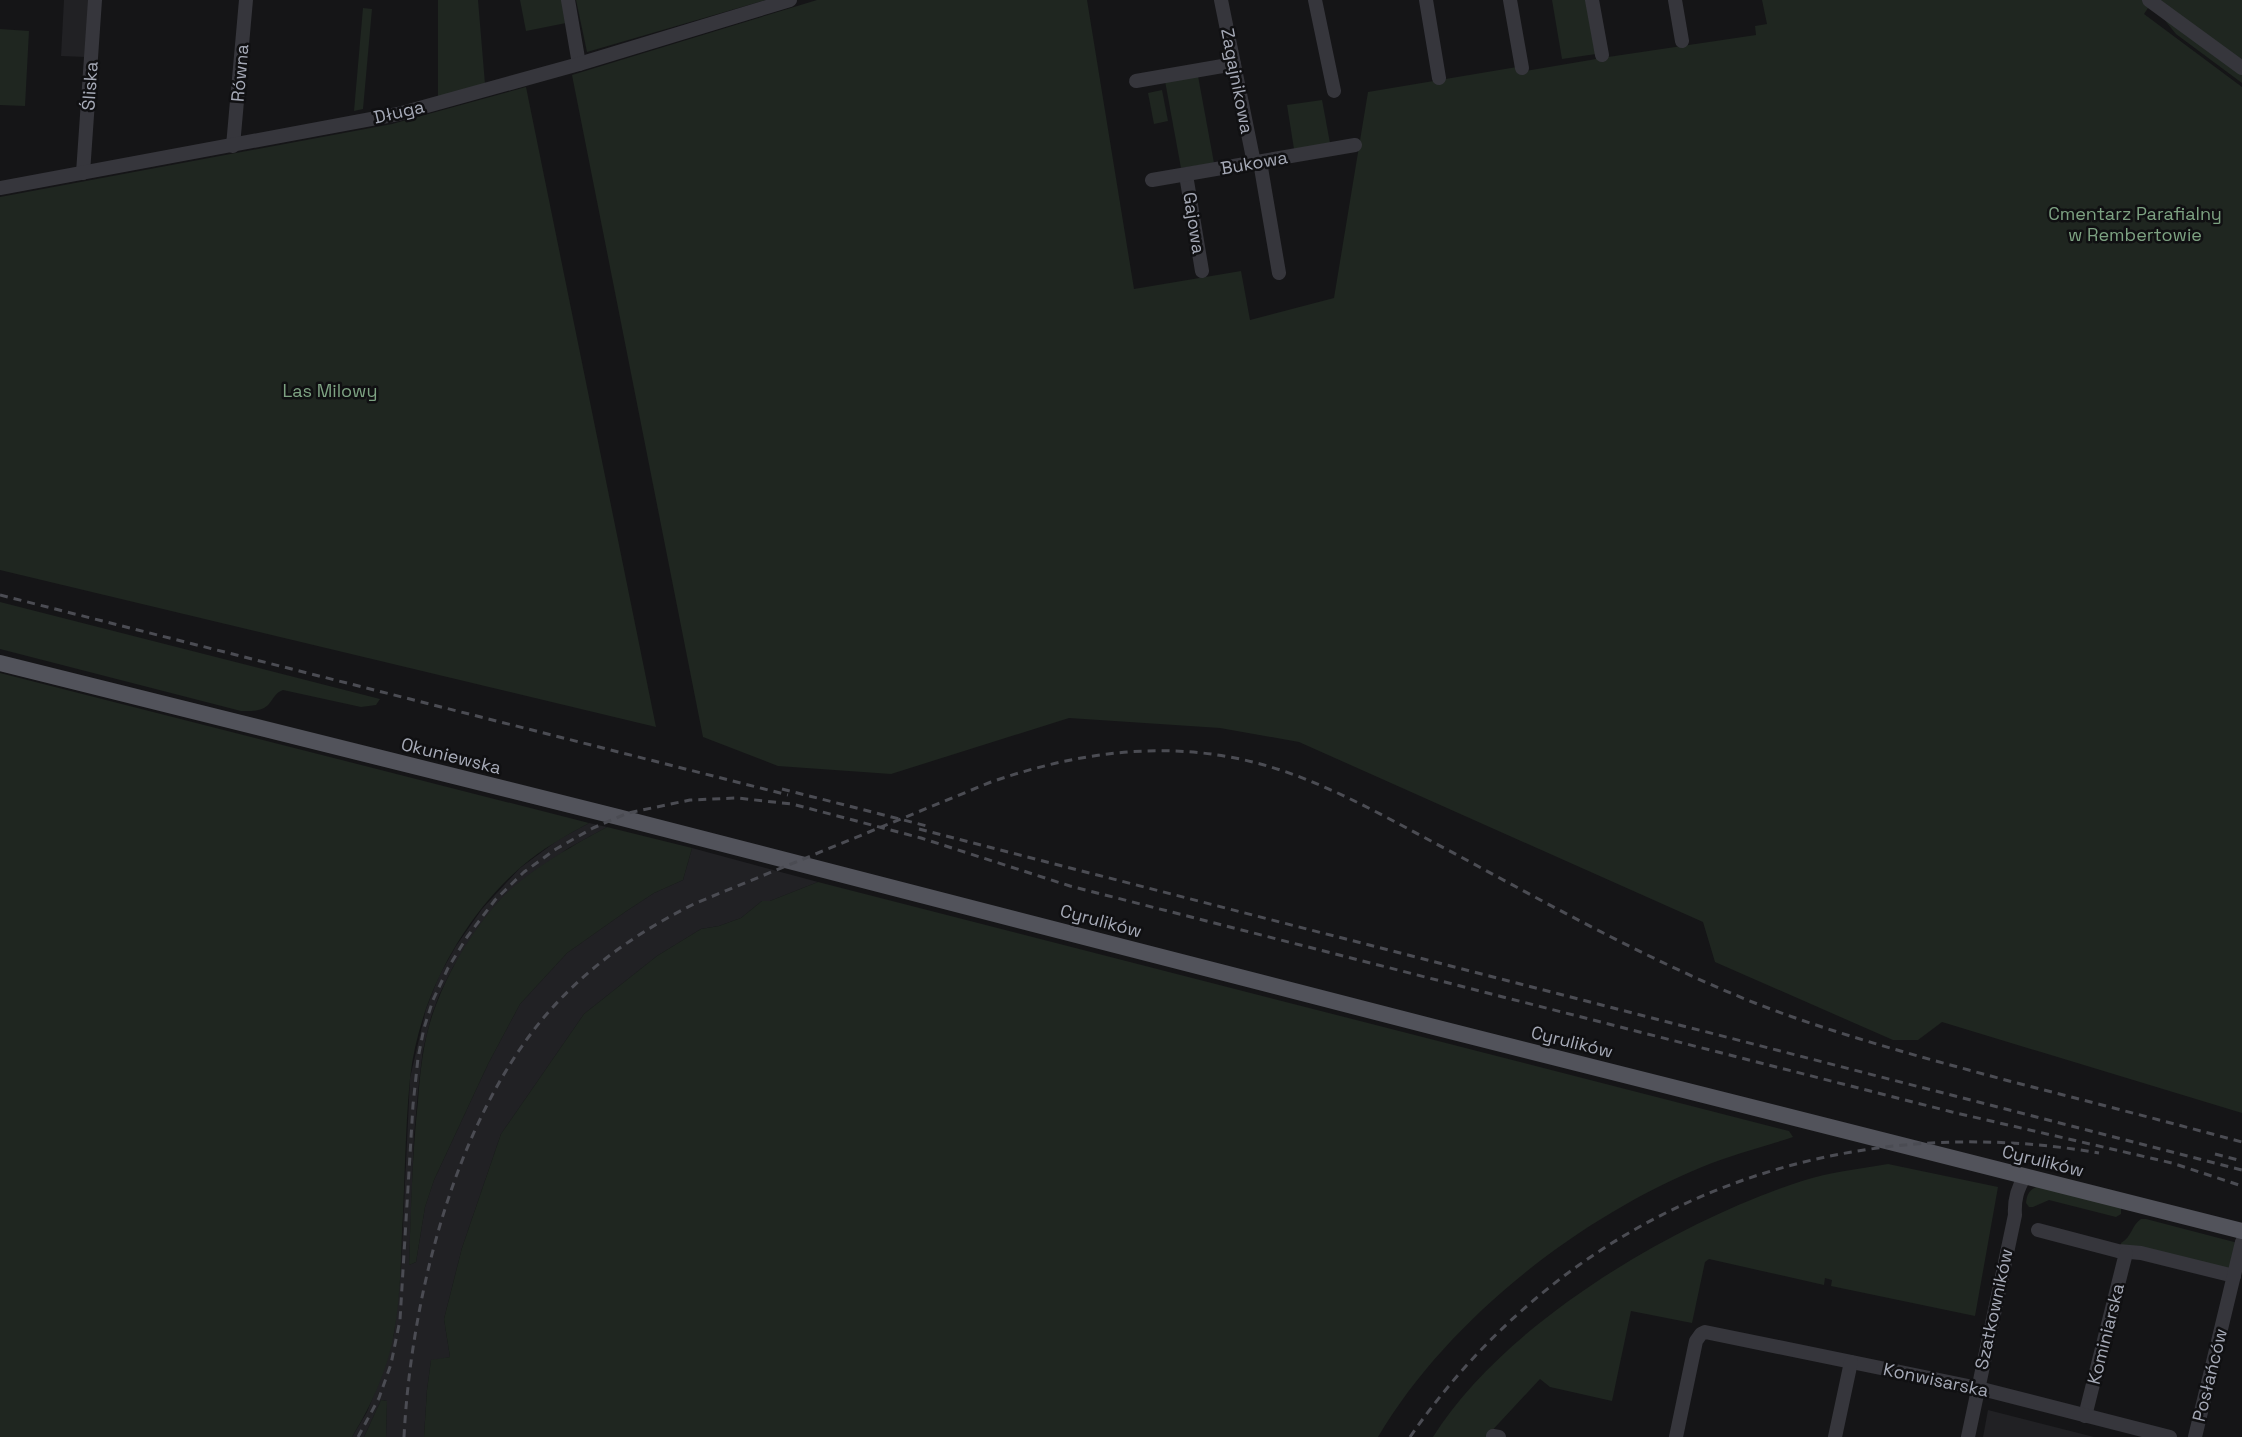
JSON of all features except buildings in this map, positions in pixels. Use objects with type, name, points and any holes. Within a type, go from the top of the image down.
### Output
[{"type":"main road","name":"Okuniewska","points":[[0,663],[893,887]]},
{"type":"main road","name":"Cyrulików","points":[[893,887],[1399,1018],[2242,1231]]},
{"type":"street","name":"Śliska","points":[[83,173],[95,0]]},
{"type":"street","name":"Równa","points":[[233,146],[246,0]]},
{"type":"street","points":[[568,0],[579,64]]},
{"type":"street","name":"Długa","points":[[0,188],[398,114],[579,64],[790,0]]},
{"type":"street","name":"Zagajnikowa","points":[[1221,0],[1279,273]]},
{"type":"street","points":[[1315,0],[1334,91]]},
{"type":"street","points":[[1426,0],[1439,78]]},
{"type":"street","points":[[1510,0],[1522,69]]},
{"type":"street","points":[[1592,0],[1602,55]]},
{"type":"street","points":[[1675,0],[1682,41]]},
{"type":"street","points":[[2149,0],[2242,68]]},
{"type":"street","points":[[1136,81],[1234,64]]},
{"type":"street","name":"Bukowa","points":[[1152,180],[1355,145]]},
{"type":"street","name":"Gajowa","points":[[1186,174],[1202,271]]},
{"type":"street","name":"Szatkowników","points":[[1968,1437],[2015,1215],[2014,1203],[2017,1189],[2025,1176]]},
{"type":"street","points":[[2038,1230],[2126,1253],[2141,1253],[2234,1276]]},
{"type":"street","name":"Posłańców","points":[[2195,1437],[2242,1242]]},
{"type":"street","name":"Kominiarska","points":[[2085,1416],[2126,1253]]},
{"type":"street","name":"Konwisarska","points":[[1676,1437],[1696,1341],[1701,1334],[1710,1332],[1978,1388],[2170,1437]]},
{"type":"street","points":[[1835,1437],[1851,1362]]},
{"type":"shaded area","points":[[64,0],[89,0],[86,57],[61,56]]},
{"type":"shaded area","points":[[589,823],[607,827],[567,849],[499,901],[453,967],[440,993],[423,1050],[419,1082],[414,1135],[409,1265],[416,1262],[425,1207],[434,1180],[488,1064],[520,1004],[567,953],[654,893],[683,880],[692,848],[818,882],[770,901],[762,901],[741,918],[719,926],[701,929],[657,956],[584,1014],[501,1134],[462,1248],[444,1319],[450,1357],[431,1361],[424,1437],[386,1437],[387,1401],[381,1400],[364,1437],[352,1437],[367,1412],[394,1334],[401,1268],[410,1078],[426,1009],[439,976],[456,946],[482,909],[520,868],[558,840]]},
{"type":"shaded area","points":[[1988,1410],[2094,1437],[1983,1437]]},
{"type":"green space","points":[[438,0],[478,0],[485,84],[438,98]]},
{"type":"green space","points":[[520,0],[562,0],[566,23],[526,31]]},
{"type":"green space","points":[[576,0],[766,0],[587,52]]},
{"type":"green space","name":"Cmentarz Parafialny w Rembertowie","points":[[817,0],[1087,0],[1134,289],[1241,271],[1250,320],[1334,298],[1368,92],[1517,67],[1520,72],[1756,35],[1755,26],[1767,24],[1762,0],[2242,0],[2242,60],[2152,2],[2144,14],[2242,87],[2242,1113],[1942,1022],[1918,1040],[1893,1040],[1715,962],[1703,922],[1299,742],[1220,728],[1069,718],[891,774],[778,766],[703,737],[572,75]]},
{"type":"green space","points":[[1552,0],[1586,0],[1596,54],[1562,59]]},
{"type":"green space","points":[[363,8],[372,9],[363,109],[354,111]]},
{"type":"green space","points":[[2159,13],[2242,74],[2242,83],[2176,34]]},
{"type":"green space","points":[[0,29],[29,31],[25,106],[0,105]]},
{"type":"green space","points":[[1198,76],[1214,163],[1181,168],[1165,81]]},
{"type":"green space","name":"Las Milowy","points":[[526,87],[656,727],[0,570],[0,197],[392,124]]},
{"type":"green space","points":[[1162,90],[1168,121],[1154,124],[1148,93]]},
{"type":"green space","points":[[1322,100],[1330,143],[1294,149],[1287,105]]},
{"type":"green space","points":[[0,602],[380,699],[376,705],[361,707],[283,690],[263,708],[241,711],[0,649]]},
{"type":"green space","points":[[0,673],[589,823],[537,854],[499,888],[462,936],[433,991],[422,1020],[410,1079],[400,1283],[394,1333],[388,1360],[378,1387],[352,1437],[0,1437]]},
{"type":"green space","points":[[607,827],[692,848],[683,880],[654,893],[567,953],[520,1004],[488,1064],[434,1180],[425,1207],[416,1262],[409,1265],[413,1163],[421,1069],[429,1026],[444,986],[477,928],[509,891],[550,860]]},
{"type":"green space","points":[[818,882],[1789,1131],[1793,1137],[1702,1167],[1655,1188],[1563,1244],[1519,1277],[1440,1353],[1407,1394],[1378,1437],[424,1437],[431,1360],[450,1357],[444,1319],[462,1248],[501,1134],[584,1014],[657,956],[701,929],[719,926],[741,918],[762,901],[770,901]]},
{"type":"green space","points":[[1888,1164],[1998,1187],[1975,1316],[1831,1286],[1832,1280],[1825,1278],[1824,1285],[1709,1259],[1705,1262],[1692,1323],[1631,1311],[1612,1401],[1550,1387],[1540,1379],[1486,1437],[1433,1437],[1464,1395],[1503,1354],[1548,1316],[1597,1281],[1701,1222],[1753,1199],[1812,1178]]},
{"type":"green space","points":[[2041,1186],[2121,1207],[2121,1214],[2116,1217],[2049,1200],[2029,1207],[2026,1203],[2028,1194],[2034,1188]]},
{"type":"green space","points":[[2141,1219],[2238,1243],[2230,1269],[2122,1248],[2121,1243]]},
{"type":"green space","points":[[381,1400],[387,1401],[386,1437],[364,1437]]},
{"type":"railway","points":[[0,595],[788,795]]},
{"type":"railway","points":[[404,1437],[408,1384],[416,1328],[443,1215],[462,1160],[486,1108],[513,1059],[561,998],[596,966],[634,938],[696,903],[991,782],[1052,764],[1114,753],[1177,751],[1208,754],[1240,759],[1295,775],[1347,797],[1398,823],[1640,952],[1760,1005],[1821,1027],[1915,1055],[2242,1142]]},
{"type":"railway","points":[[782,789],[927,826]]},
{"type":"railway","points":[[358,1437],[379,1398],[391,1364],[400,1320],[418,1058],[433,1000],[448,968],[467,937],[495,900],[524,872],[556,849],[593,828],[628,813],[690,800],[737,798],[792,804],[921,838],[1070,886],[1952,1112],[2172,1163],[2242,1186]]},
{"type":"railway","points":[[919,829],[2242,1170]]},
{"type":"railway","points":[[1410,1437],[1474,1357],[1546,1290],[1626,1235],[1712,1192],[1804,1162],[1899,1145],[1998,1142],[2099,1153]]},
{"type":"railway","points":[[2215,1154],[2242,1161]]}]
